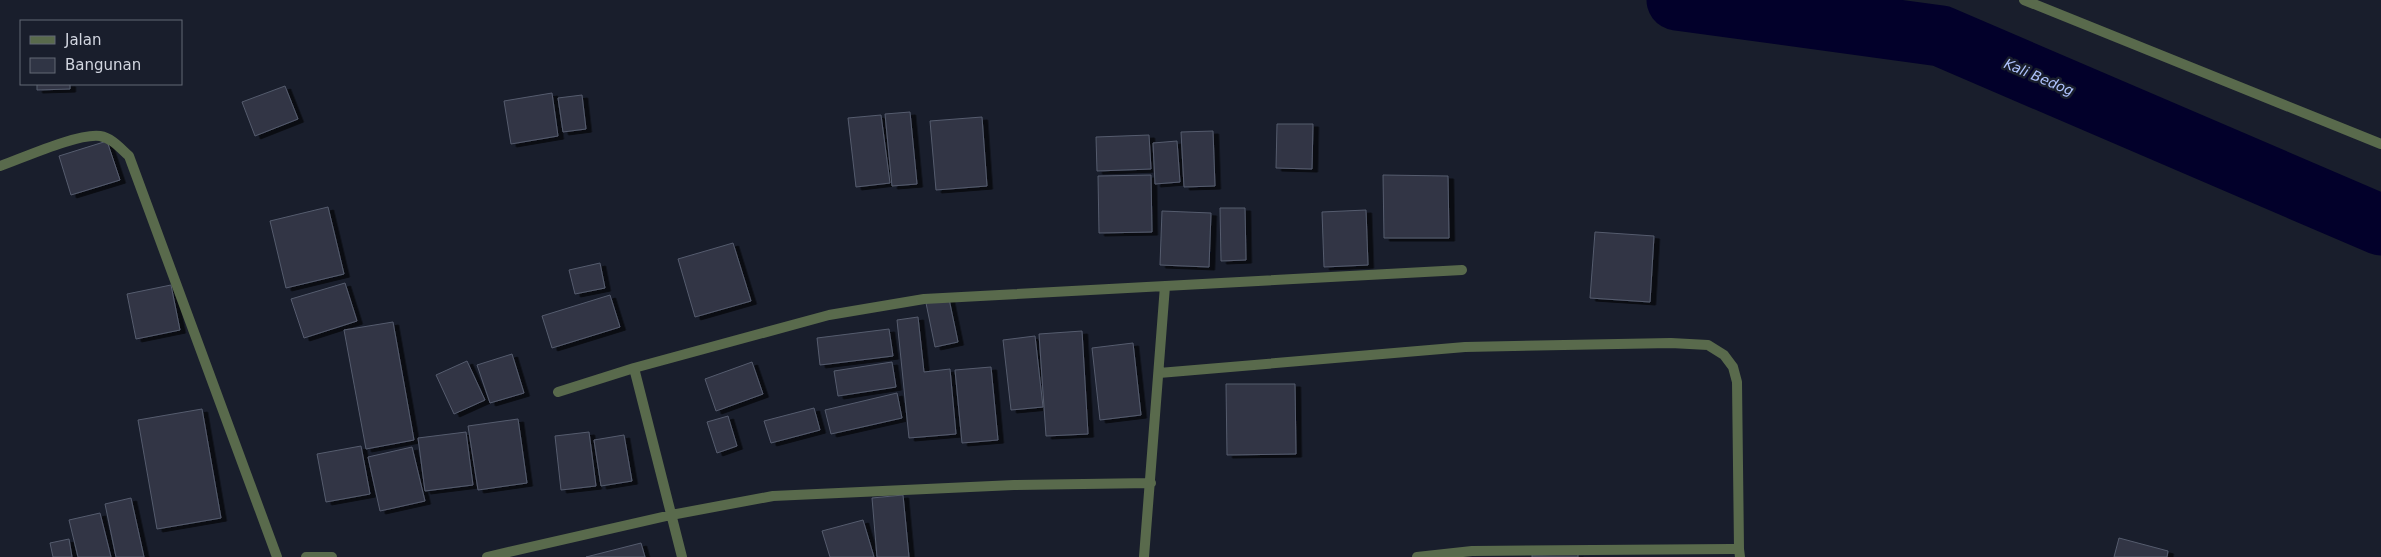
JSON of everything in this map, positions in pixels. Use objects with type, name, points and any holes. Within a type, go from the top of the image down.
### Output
[{"type":"street","points":[[2024,0],[2381,144]]},
{"type":"street","points":[[0,166],[83,137],[101,136],[113,141],[129,156],[277,557]]},
{"type":"street","points":[[558,392],[634,368],[828,315],[924,299],[1462,270]]},
{"type":"street","points":[[1144,557],[1165,286]]},
{"type":"street","points":[[1159,373],[1465,347],[1671,342],[1708,344],[1724,355],[1733,367],[1737,382],[1740,553],[1472,551],[1417,557]]},
{"type":"street","points":[[634,368],[682,557]]},
{"type":"street","points":[[487,557],[672,515],[773,496],[1014,485],[1151,483]]},
{"type":"street","points":[[306,557],[332,557]]},
{"type":"building","points":[[37,85],[70,85],[70,89],[37,90]]},
{"type":"building","points":[[285,86],[298,119],[255,136],[242,102]]},
{"type":"building","points":[[552,93],[558,136],[511,144],[504,101]]},
{"type":"building","points":[[582,95],[586,129],[563,132],[558,98]]},
{"type":"building","points":[[910,112],[917,184],[892,186],[885,114]]},
{"type":"building","points":[[881,115],[890,183],[856,187],[848,118]]},
{"type":"building","points":[[982,117],[987,186],[936,190],[930,121]]},
{"type":"building","points":[[1277,124],[1313,124],[1312,169],[1276,168]]},
{"type":"building","points":[[1213,131],[1215,186],[1184,187],[1181,132]]},
{"type":"building","points":[[1149,135],[1151,169],[1097,171],[1096,137]]},
{"type":"building","points":[[107,141],[120,180],[71,195],[59,156]]},
{"type":"building","points":[[1177,141],[1180,182],[1155,184],[1153,143]]},
{"type":"building","points":[[1151,175],[1152,232],[1099,233],[1098,176]]},
{"type":"building","points":[[1383,175],[1448,176],[1449,238],[1384,238]]},
{"type":"building","points":[[328,207],[344,274],[286,288],[270,221]]},
{"type":"building","points":[[1220,208],[1245,208],[1246,260],[1221,261]]},
{"type":"building","points":[[1366,210],[1368,265],[1324,267],[1322,212]]},
{"type":"building","points":[[1162,211],[1211,213],[1209,267],[1160,265]]},
{"type":"building","points":[[1595,232],[1654,236],[1650,302],[1590,298]]},
{"type":"building","points":[[733,243],[751,301],[695,317],[678,259]]},
{"type":"building","points":[[600,263],[605,288],[575,294],[569,270]]},
{"type":"building","points":[[345,283],[357,321],[304,338],[291,299]]},
{"type":"building","points":[[171,285],[180,330],[136,339],[127,294]]},
{"type":"building","points":[[610,295],[620,327],[552,348],[542,316]]},
{"type":"building","points":[[949,299],[958,342],[935,347],[926,303]]},
{"type":"building","points":[[918,317],[924,372],[950,369],[956,434],[909,438],[897,320]]},
{"type":"building","points":[[393,322],[414,440],[366,449],[344,330]]},
{"type":"building","points":[[889,329],[893,356],[820,365],[817,338]]},
{"type":"building","points":[[1082,331],[1088,434],[1046,436],[1039,334]]},
{"type":"building","points":[[1035,336],[1043,407],[1011,410],[1003,340]]},
{"type":"building","points":[[1133,343],[1141,415],[1100,420],[1092,348]]},
{"type":"building","points":[[512,354],[524,393],[490,403],[477,365]]},
{"type":"building","points":[[467,361],[485,400],[454,414],[436,375]]},
{"type":"building","points":[[752,362],[763,394],[716,411],[705,379]]},
{"type":"building","points":[[892,362],[896,387],[838,396],[834,371]]},
{"type":"building","points":[[991,367],[998,440],[962,443],[955,370]]},
{"type":"building","points":[[1226,384],[1295,384],[1296,454],[1227,455]]},
{"type":"building","points":[[897,393],[902,418],[831,434],[825,410]]},
{"type":"building","points":[[814,408],[820,430],[771,443],[764,421]]},
{"type":"building","points":[[202,409],[221,518],[157,529],[138,420]]},
{"type":"building","points":[[728,416],[737,446],[717,453],[707,422]]},
{"type":"building","points":[[518,419],[527,483],[478,490],[468,426]]},
{"type":"building","points":[[466,432],[473,485],[425,491],[418,438]]},
{"type":"building","points":[[589,432],[596,486],[561,490],[555,436]]},
{"type":"building","points":[[624,435],[632,481],[601,486],[594,440]]},
{"type":"building","points":[[361,446],[370,494],[326,502],[317,454]]},
{"type":"building","points":[[412,447],[425,501],[380,511],[368,457]]},
{"type":"building","points":[[903,495],[909,557],[877,557],[872,498]]},
{"type":"building","points":[[131,498],[144,557],[116,557],[105,504]]},
{"type":"building","points":[[100,513],[111,557],[78,557],[69,520]]},
{"type":"building","points":[[863,520],[874,557],[830,557],[822,531]]},
{"type":"building","points":[[2119,538],[2168,551],[2167,557],[2114,557]]},
{"type":"building","points":[[69,539],[72,557],[53,557],[50,543]]},
{"type":"building","points":[[641,543],[645,557],[586,557]]},
{"type":"building","points":[[1578,554],[1578,557],[1532,557],[1532,555]]},
{"type":"waterway","name":"Kali Bedog","points":[[1677,0],[1941,36],[2381,225]]}]
